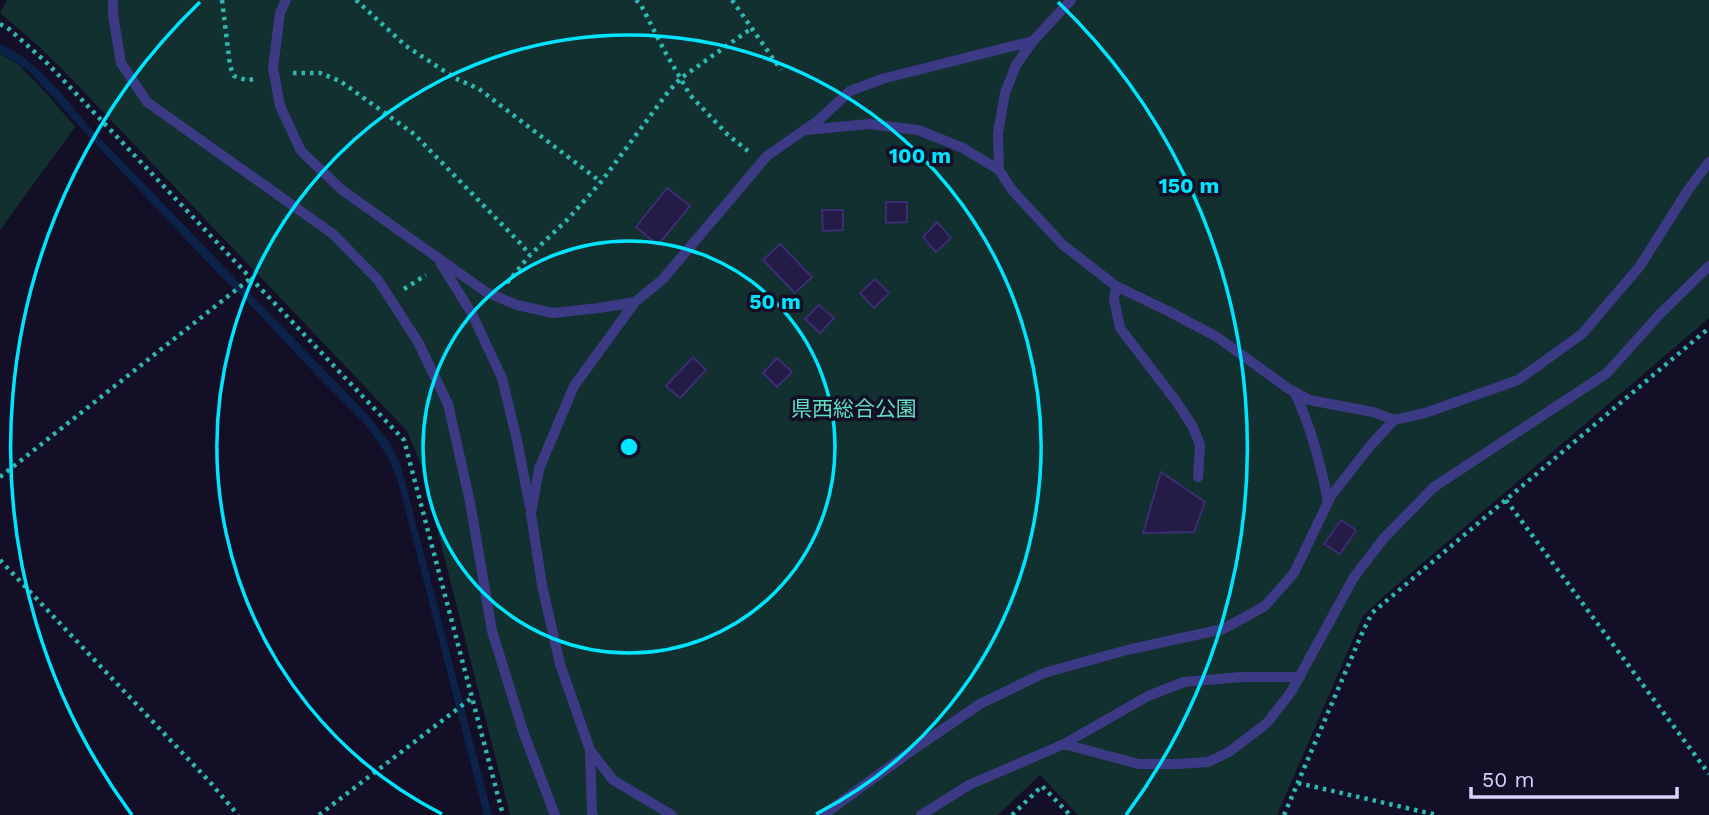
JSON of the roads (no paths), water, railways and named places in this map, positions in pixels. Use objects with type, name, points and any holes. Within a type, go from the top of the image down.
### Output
[{"type":"lane","points":[[113,0],[121,63],[147,102],[333,234],[378,280],[418,342],[448,404],[470,502],[492,631],[524,734],[555,815]]},
{"type":"lane","points":[[286,0],[280,13],[273,68],[280,106],[300,151],[342,190],[440,262],[486,292],[517,305],[553,313],[635,302]]},
{"type":"lane","points":[[999,170],[998,133],[1005,93],[1016,65],[1033,41],[1071,0]]},
{"type":"lane","points":[[531,514],[539,469],[574,386],[635,302],[663,279],[767,156],[820,119],[850,92],[882,79],[1033,41]]},
{"type":"lane","points":[[804,131],[869,124],[918,130],[963,148],[999,170],[1012,190],[1063,245],[1116,286],[1217,337],[1295,393],[1309,400],[1373,412],[1394,420],[1425,413],[1518,380],[1582,334],[1640,266],[1709,162]]},
{"type":"lane","points":[[440,262],[471,314],[502,378],[517,440],[542,585],[560,664],[590,750],[593,815]]},
{"type":"lane","points":[[1064,744],[1139,764],[1208,762],[1229,752],[1267,723],[1291,692],[1354,577],[1384,538],[1434,487],[1607,373],[1660,314],[1709,266]]},
{"type":"lane","points":[[1116,286],[1114,299],[1120,328],[1193,427],[1200,445],[1199,477]]},
{"type":"lane","points":[[1295,393],[1304,412],[1328,502]]},
{"type":"lane","points":[[823,815],[980,704],[1044,673],[1127,650],[1223,629],[1265,606],[1294,573],[1328,502],[1370,446],[1394,420]]},
{"type":"lane","points":[[921,815],[969,785],[1064,744],[1148,696],[1184,682],[1241,677],[1300,677]]},
{"type":"lane","points":[[590,750],[613,780],[672,815]]},
{"type":"water","points":[[0,44],[30,62],[42,73],[97,135],[235,278],[228,284],[29,71],[0,53]]},
{"type":"water","points":[[248,291],[366,413],[390,443],[401,466],[492,815],[484,815],[398,481],[388,457],[365,424],[242,296]]},
{"type":"waterway","points":[[225,274],[250,299]]},
{"type":"park label","name":"県西総合公園","points":[[854,408]]}]
